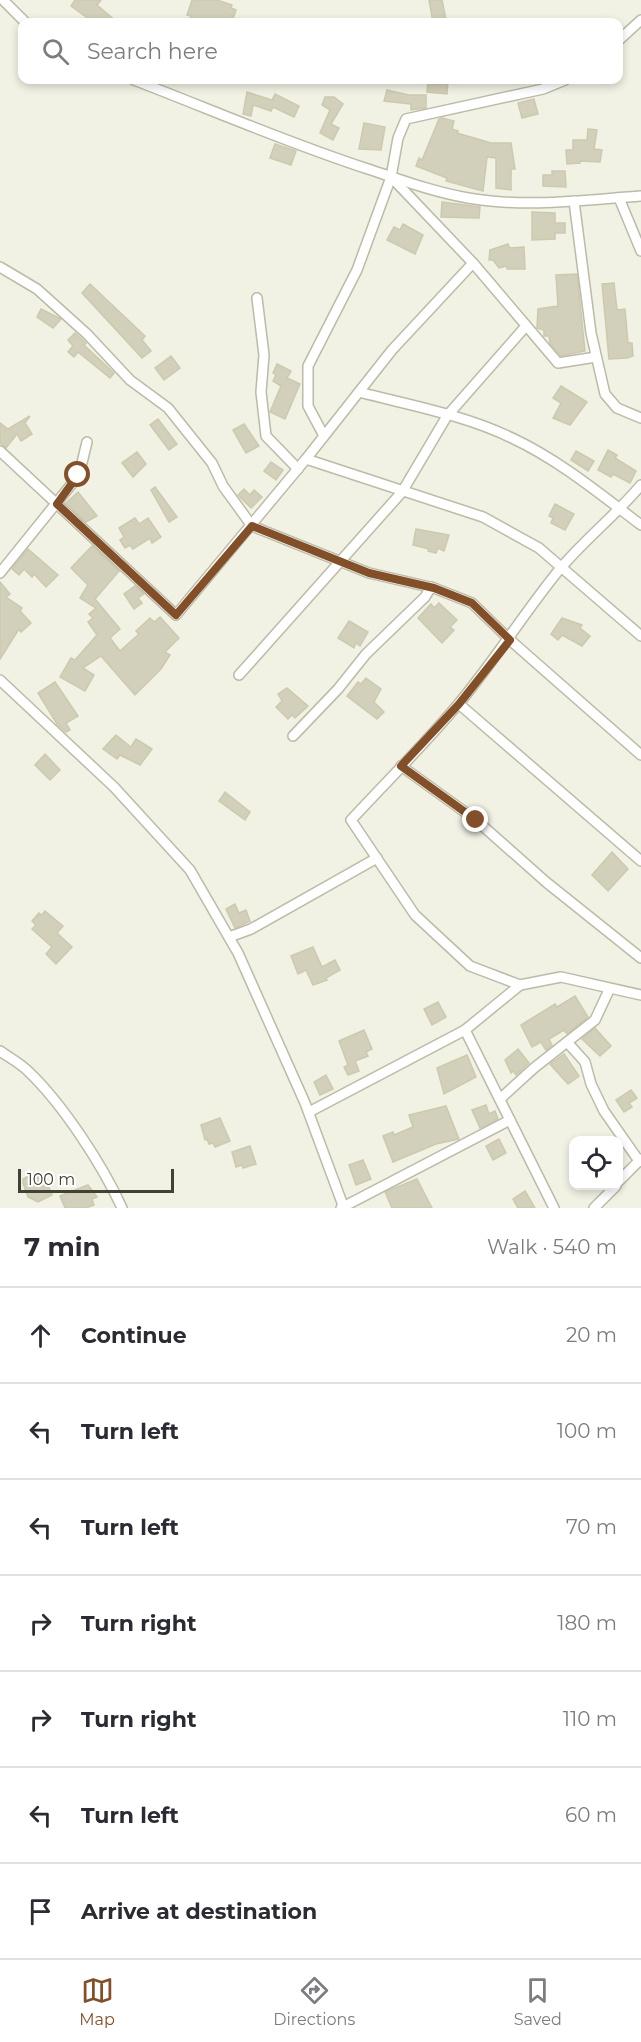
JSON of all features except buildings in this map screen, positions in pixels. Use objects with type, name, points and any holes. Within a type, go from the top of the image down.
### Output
[{"type":"street","points":[[3,0],[21,18]]},
{"type":"street","points":[[623,36],[641,20]]},
{"type":"street","points":[[144,84],[295,144],[391,177],[468,198],[516,202],[641,196]]},
{"type":"street","points":[[324,436],[309,406],[308,366],[357,270],[391,177],[398,138],[406,119],[543,89],[555,84]]},
{"type":"street","points":[[391,177],[473,263],[558,363],[596,357]]},
{"type":"street","points":[[619,198],[641,252]]},
{"type":"street","points":[[574,201],[596,357],[605,394],[612,404],[624,412],[641,418]]},
{"type":"street","points":[[0,451],[176,615],[252,526],[392,350],[473,263]]},
{"type":"street","points":[[0,267],[37,289],[87,334],[130,380],[168,408],[212,463],[223,486],[252,526],[369,573],[431,587],[472,603],[510,640],[641,755]]},
{"type":"street","points":[[257,298],[264,355],[261,392],[266,436],[298,469]]},
{"type":"street","points":[[239,675],[402,492],[447,416],[526,326]]},
{"type":"street","points":[[359,392],[447,416],[512,438],[578,477],[641,525]]},
{"type":"street","points":[[0,573],[78,475],[87,442]]},
{"type":"street","points":[[306,459],[402,492],[483,516],[539,548],[641,636]]},
{"type":"street","points":[[520,985],[470,966],[415,915],[351,820],[459,704],[510,640],[528,609],[561,568],[620,510],[641,484]]},
{"type":"street","points":[[293,736],[338,689],[366,654],[425,597],[431,587]]},
{"type":"street","points":[[0,680],[114,787],[190,870],[229,937],[309,1112],[343,1208],[510,1120]]},
{"type":"street","points":[[459,704],[641,861]]},
{"type":"street","points":[[401,766],[476,820],[546,882],[641,958]]},
{"type":"street","points":[[229,937],[251,929],[377,858]]},
{"type":"street","points":[[309,1112],[465,1030],[520,985],[561,977],[609,990],[641,995]]},
{"type":"street","points":[[500,1099],[595,1020],[609,990]]},
{"type":"street","points":[[465,1030],[554,1208]]},
{"type":"street","points":[[567,1042],[585,1062],[591,1084],[604,1111],[640,1160],[623,1178]]},
{"type":"street","points":[[0,1051],[30,1072],[64,1115],[110,1180],[122,1208]]},
{"type":"street","points":[[594,1208],[611,1190]]},
{"type":"route","points":[[78,475],[57,504],[176,615],[252,526],[369,573],[404,579],[472,603],[510,640],[459,704],[401,766],[476,820]]}]
